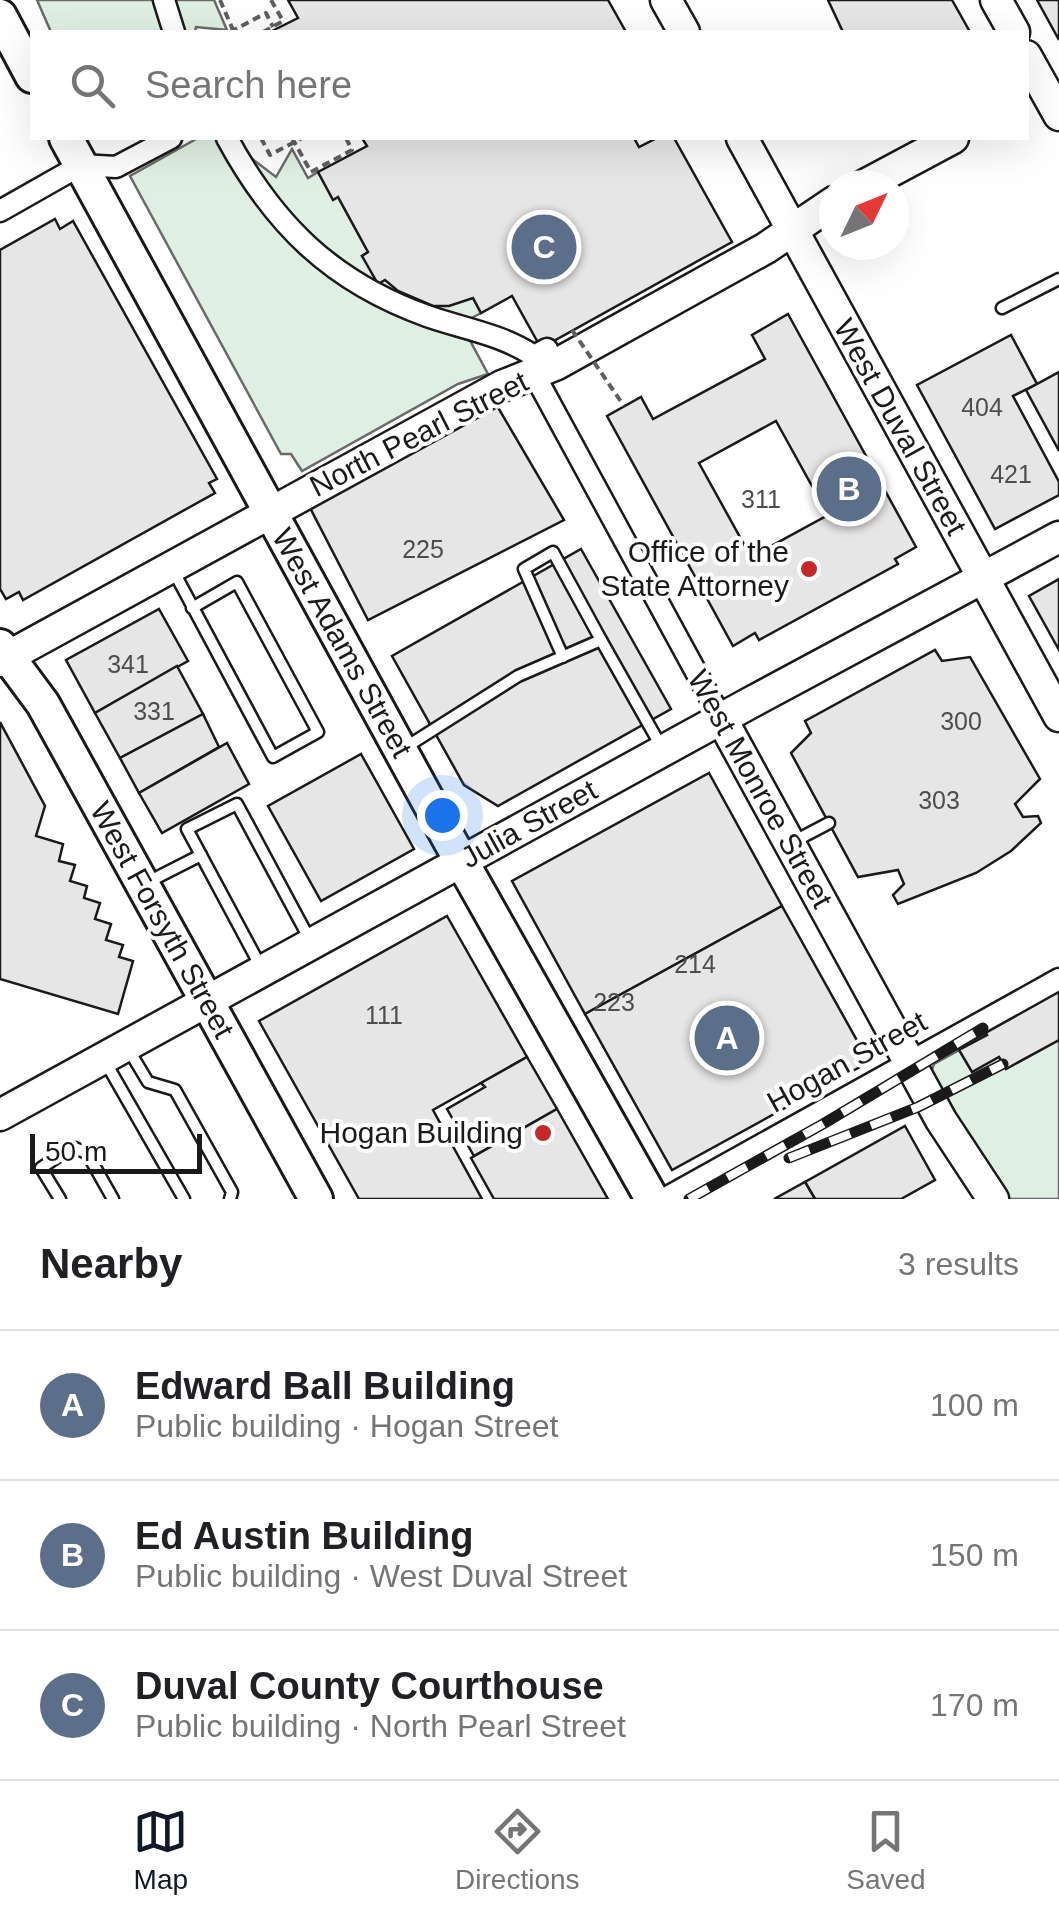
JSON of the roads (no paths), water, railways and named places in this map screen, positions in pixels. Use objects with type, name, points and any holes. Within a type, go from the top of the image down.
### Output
[{"type":"main road","points":[[0,16],[30,72]]},
{"type":"main road","name":"West Adams Street","points":[[74,151],[462,861],[652,1199]]},
{"type":"main road","name":"West Forsyth Street","points":[[3,654],[43,704],[316,1199]]},
{"type":"street","points":[[164,0],[173,30]]},
{"type":"street","points":[[666,0],[683,30]]},
{"type":"street","points":[[996,0],[1013,30]]},
{"type":"street","points":[[1029,62],[1059,114]]},
{"type":"street","points":[[0,211],[74,151],[116,167],[167,140]]},
{"type":"street","points":[[227,140],[264,200],[325,261],[370,290],[416,312],[511,340],[541,362]]},
{"type":"street","name":"West Duval Street","points":[[743,140],[1059,716]]},
{"type":"street","points":[[893,170],[948,140]]},
{"type":"street","name":"North Pearl Street","points":[[3,654],[171,567],[541,362],[766,248],[819,212]]},
{"type":"street","name":"West Monroe Street","points":[[541,362],[790,844],[948,1132],[993,1199]]},
{"type":"street","name":"Julia Street","points":[[0,1115],[1059,536]]},
{"type":"street","name":"Hogan Street","points":[[664,1199],[1059,979]]},
{"type":"lane","points":[[1002,308],[1059,279]]},
{"type":"lane","points":[[563,656],[524,569],[553,552],[664,750]]},
{"type":"lane","points":[[171,567],[192,608],[273,757],[318,732],[236,582],[192,608]]},
{"type":"lane","points":[[401,750],[518,676],[601,640]]},
{"type":"lane","points":[[263,970],[187,830],[237,804],[312,943]]},
{"type":"lane","points":[[790,844],[829,823]]},
{"type":"lane","points":[[143,885],[201,855]]},
{"type":"lane","points":[[114,1051],[184,1199]]},
{"type":"lane","points":[[114,1051],[148,1082],[175,1090],[232,1192],[230,1199]]},
{"type":"lane","points":[[60,1199],[41,1168],[72,1147],[86,1153],[113,1199]]},
{"type":"railway","points":[[689,1199],[983,1028]]},
{"type":"railway","points":[[789,1158],[918,1107],[1003,1064]]},
{"type":"place","name":"Duval County Courthouse","points":[[544,247]]},
{"type":"place","name":"Ed Austin Building","points":[[849,489]]},
{"type":"place","name":"Office of the State Attorney","points":[[809,569]]},
{"type":"place","name":"Edward Ball Building","points":[[727,1038]]},
{"type":"place","name":"Hogan Building","points":[[543,1133]]}]
